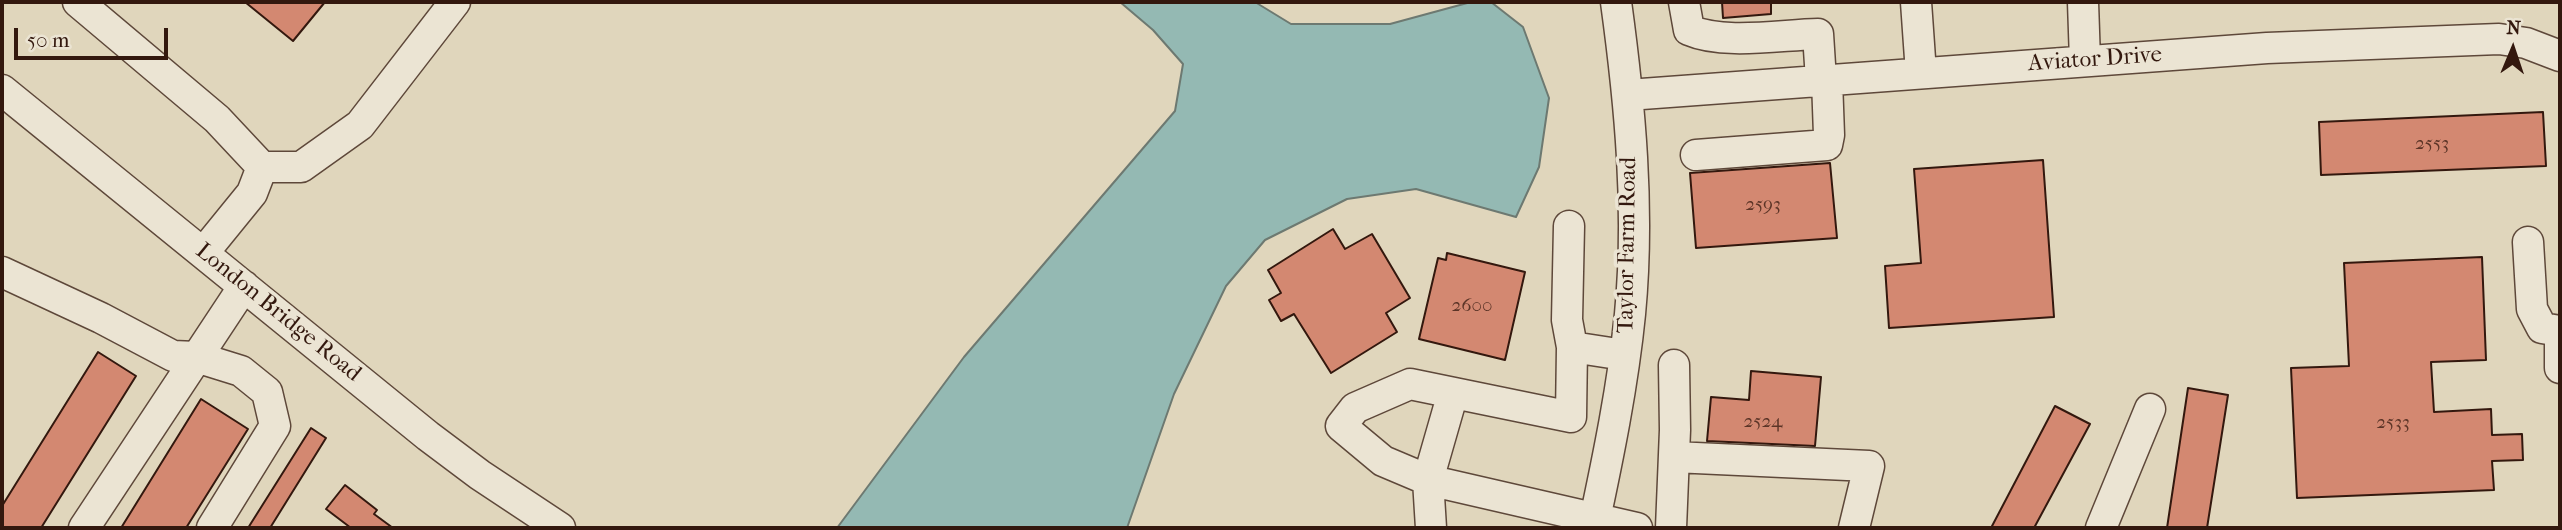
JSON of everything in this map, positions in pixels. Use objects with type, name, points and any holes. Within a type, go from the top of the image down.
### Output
[{"type":"street","points":[[78,2],[217,119],[262,167],[301,167],[360,125],[455,2]]},
{"type":"street","name":"Taylor Farm Road","points":[[1594,524],[1630,314],[1633,233],[1628,95],[1616,2]]},
{"type":"street","points":[[1684,2],[1689,30],[1702,35],[1726,37],[1818,34],[1829,135],[1827,145],[1696,155]]},
{"type":"street","points":[[1916,2],[1921,73]]},
{"type":"street","points":[[2083,2],[2085,61]]},
{"type":"street","name":"Aviator Drive","points":[[1628,95],[2267,48],[2499,39],[2526,43],[2560,56]]},
{"type":"street","name":"London Bridge Road","points":[[2,90],[428,436],[480,475],[560,528]]},
{"type":"street","points":[[204,252],[252,193],[262,167]]},
{"type":"street","points":[[1569,226],[1567,320],[1572,347],[1571,417],[1410,384],[1355,408],[1341,426],[1383,461],[1428,480],[1594,524],[1637,528]]},
{"type":"street","points":[[2528,242],[2532,309],[2542,328],[2560,331],[2560,368]]},
{"type":"street","points":[[2,272],[101,318],[173,356],[197,357],[241,371],[267,393],[275,426],[212,528]]},
{"type":"street","points":[[84,528],[244,286]]},
{"type":"street","points":[[1572,347],[1624,355]]},
{"type":"street","points":[[1671,528],[1674,365]]},
{"type":"street","points":[[1431,528],[1428,480],[1453,393]]},
{"type":"street","points":[[2101,528],[2150,409]]},
{"type":"street","points":[[1674,457],[1869,466],[1854,528]]},
{"type":"water","points":[[1120,2],[1255,2],[1291,24],[1390,24],[1471,2],[1491,2],[1523,27],[1549,98],[1539,167],[1516,217],[1416,189],[1347,199],[1265,240],[1226,286],[1174,394],[1127,528],[837,528],[964,357],[1175,111],[1183,64],[1153,30]]},
{"type":"building","points":[[245,2],[325,2],[293,41]]},
{"type":"building","points":[[1722,2],[1771,2],[1771,14],[1723,18]]},
{"type":"building","points":[[2543,112],[2546,166],[2321,175],[2319,122]]},
{"type":"building","points":[[2043,160],[2054,317],[1889,328],[1885,266],[1921,263],[1914,169]]},
{"type":"building","points":[[1830,163],[1837,238],[1696,248],[1690,173]]},
{"type":"building","points":[[1333,229],[1345,249],[1372,234],[1410,298],[1386,313],[1397,332],[1331,373],[1294,314],[1281,321],[1269,300],[1281,293],[1268,270]]},
{"type":"building","points":[[1447,253],[1525,272],[1505,360],[1419,339],[1438,258],[1446,260]]},
{"type":"building","points":[[2482,257],[2486,360],[2431,362],[2434,412],[2491,409],[2492,435],[2522,434],[2523,460],[2492,461],[2494,490],[2297,498],[2291,368],[2349,366],[2344,263]]},
{"type":"building","points":[[98,352],[136,376],[41,528],[2,528],[2,506]]},
{"type":"building","points":[[1751,371],[1821,377],[1815,446],[1707,441],[1711,397],[1749,400]]},
{"type":"building","points":[[2188,388],[2228,395],[2207,528],[2167,528]]},
{"type":"building","points":[[201,399],[248,429],[186,528],[121,528]]},
{"type":"building","points":[[2055,406],[2090,424],[2034,528],[1991,528]]},
{"type":"building","points":[[311,428],[326,438],[270,528],[248,528]]},
{"type":"building","points":[[345,485],[377,510],[374,514],[393,528],[351,528],[326,509]]}]
